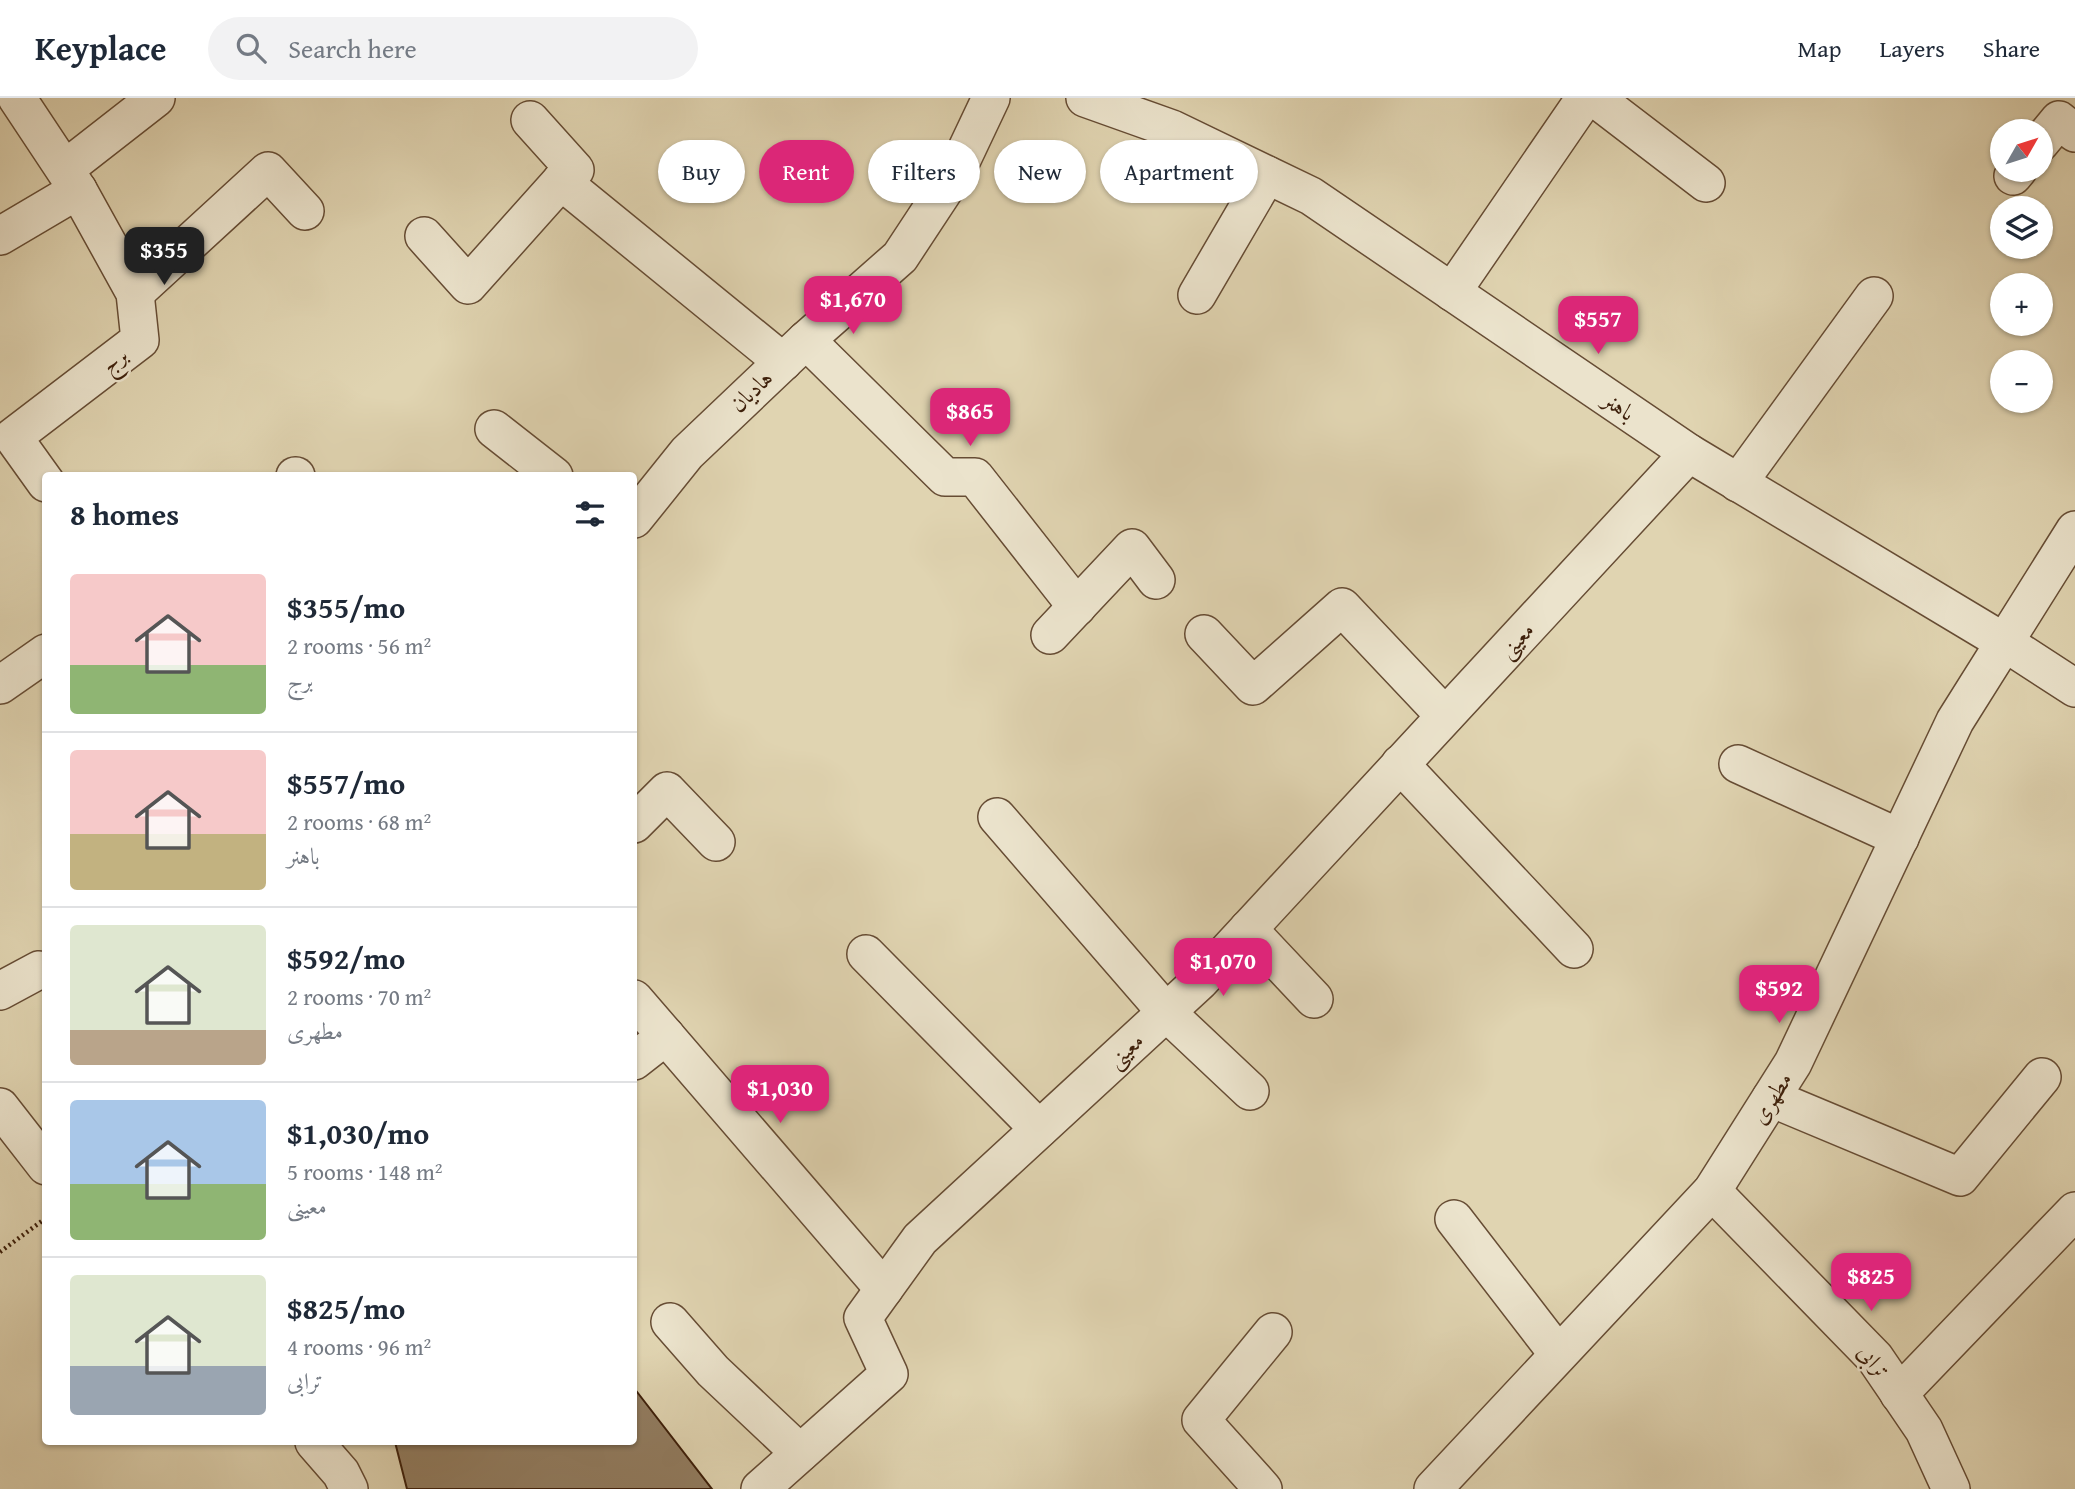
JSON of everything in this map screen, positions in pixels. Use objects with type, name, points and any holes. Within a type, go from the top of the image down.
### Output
[{"type":"street","name":"برج","points":[[17,98],[72,180],[135,293],[140,340],[13,437],[42,477]]},
{"type":"street","points":[[0,236],[72,180],[156,98]]},
{"type":"street","name":"هادیان","points":[[637,515],[687,453],[794,351],[900,257],[956,172],[991,98]]},
{"type":"street","name":"باهنر","points":[[1085,98],[1172,129],[1311,196],[1689,453],[2004,642],[2075,688]]},
{"type":"street","points":[[1452,292],[1586,98]]},
{"type":"street","points":[[1595,98],[1706,183]]},
{"type":"street","points":[[424,236],[468,285],[561,181],[575,170],[530,120]]},
{"type":"street","points":[[2053,127],[2059,120],[2075,133]]},
{"type":"street","points":[[135,293],[268,171],[305,211]]},
{"type":"street","points":[[1197,295],[1267,175]]},
{"type":"street","points":[[561,181],[794,351],[945,477],[975,477],[1077,607]]},
{"type":"street","points":[[1738,483],[1874,296]]},
{"type":"street","points":[[494,429],[549,472]]},
{"type":"street","name":"معینی","points":[[767,1487],[800,1453],[889,1374],[863,1318],[920,1239],[1199,981],[1689,453]]},
{"type":"street","name":"مطهری","points":[[1433,1489],[1712,1191],[1793,1063],[1955,721],[2075,530]]},
{"type":"street","points":[[1050,635],[1132,548],[1156,580]]},
{"type":"street","points":[[1204,634],[1253,686],[1342,607],[1445,716]]},
{"type":"street","points":[[0,685],[42,656]]},
{"type":"street","points":[[1738,764],[1900,838]]},
{"type":"street","points":[[1400,765],[1574,949]]},
{"type":"street","points":[[637,821],[667,791],[716,842]]},
{"type":"street","points":[[997,817],[1166,1012],[1250,1091]]},
{"type":"street","points":[[1248,929],[1314,999]]},
{"type":"street","points":[[866,954],[1039,1129]]},
{"type":"street","points":[[0,990],[39,970]]},
{"type":"street","points":[[637,1002],[884,1289]]},
{"type":"street","points":[[637,1059],[666,1036]]},
{"type":"street","points":[[1771,1098],[1960,1177],[2042,1077]]},
{"type":"street","points":[[0,1107],[42,1161]]},
{"type":"street","name":"ترابی","points":[[1712,1191],[1875,1358],[1924,1430],[1951,1489]]},
{"type":"street","points":[[1899,1394],[2075,1211]]},
{"type":"street","points":[[1454,1219],[1558,1354]]},
{"type":"street","points":[[670,1322],[713,1371],[800,1453]]},
{"type":"street","points":[[1263,1489],[1201,1420],[1273,1332]]},
{"type":"street","points":[[317,1445],[341,1473],[349,1489]]},
{"type":"path","points":[[0,1252],[42,1221]]},
{"type":"building","points":[[637,1392],[712,1489],[407,1489],[396,1445],[637,1445]]}]
